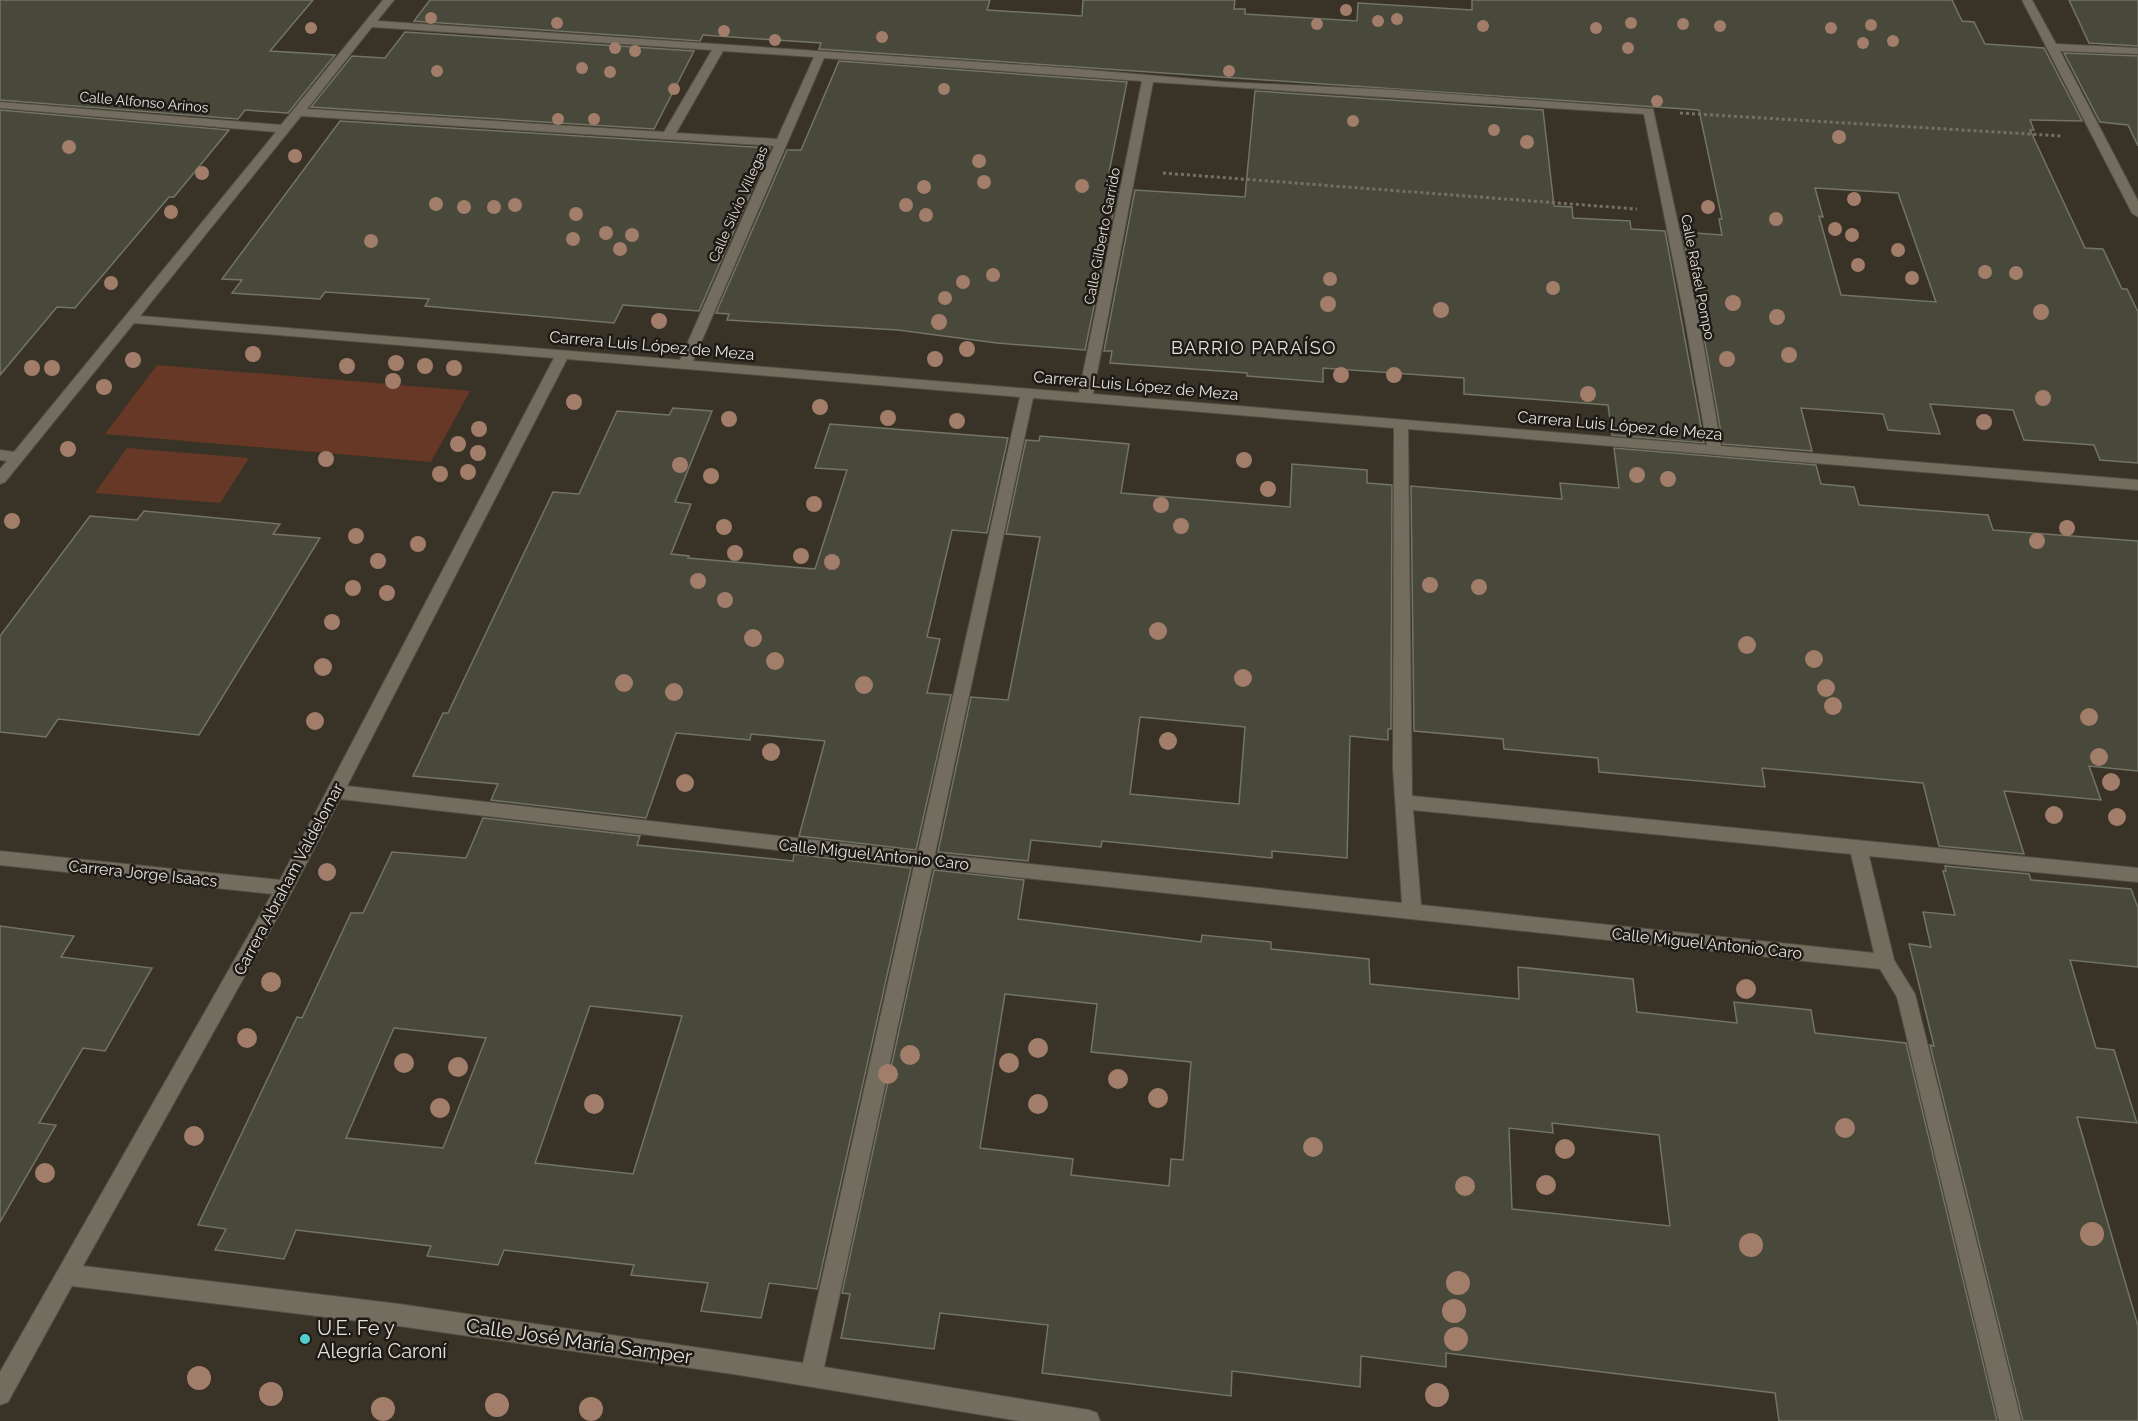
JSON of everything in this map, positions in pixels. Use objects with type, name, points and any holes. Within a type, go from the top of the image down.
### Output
[{"type":"street","points":[[0,479],[389,0]]},
{"type":"street","points":[[2027,0],[2101,138],[2138,213]]},
{"type":"street","points":[[370,24],[1649,111]]},
{"type":"street","points":[[2053,47],[2138,51]]},
{"type":"street","points":[[668,135],[719,48]]},
{"type":"street","name":"Calle Silvio Villegas","points":[[684,366],[820,55]]},
{"type":"street","name":"Calle Gilberto Garrido","points":[[1085,399],[1148,78]]},
{"type":"street","name":"Calle Alfonso Arinos","points":[[0,105],[285,129]]},
{"type":"street","name":"Calle Rafael Pompo","points":[[1649,111],[1715,450]]},
{"type":"street","points":[[299,112],[781,143]]},
{"type":"street","name":"Carrera Luis López de Meza","points":[[131,320],[2138,485]]},
{"type":"street","name":"Carrera Abraham Valdelomar","points":[[0,1394],[285,888],[562,356]]},
{"type":"street","points":[[811,1377],[1027,395]]},
{"type":"street","points":[[1401,425],[1401,768],[1412,912]]},
{"type":"street","points":[[0,455],[18,457]]},
{"type":"street","name":"Calle Miguel Antonio Caro","points":[[335,792],[925,860],[1885,962]]},
{"type":"street","points":[[1403,802],[2138,875]]},
{"type":"street","points":[[1858,848],[1885,962],[1906,994],[2010,1421]]},
{"type":"street","name":"Carrera Jorge Isaacs","points":[[0,858],[285,888]]},
{"type":"street","name":"Calle José María Samper","points":[[67,1275],[399,1315],[1089,1421]]},
{"type":"path","points":[[1649,111],[2101,138]]},
{"type":"path","points":[[1130,170],[1670,211]]},
{"type":"shaded area","points":[[157,365],[470,391],[431,462],[105,434]]},
{"type":"shaded area","points":[[127,448],[249,458],[220,503],[95,493]]},
{"type":"building","points":[[0,0],[313,0],[270,51],[335,55],[288,113],[245,110],[238,119],[0,100]]},
{"type":"building","points":[[430,0],[990,0],[987,10],[1082,16],[1083,0],[1235,0],[1234,9],[1245,9],[1245,14],[1357,21],[1358,3],[1472,10],[1472,0],[1952,0],[1962,21],[1974,22],[1985,44],[2044,48],[2082,121],[2030,120],[2034,130],[2030,130],[2085,248],[2103,249],[2122,289],[2127,289],[2138,312],[2138,463],[2100,460],[2094,445],[2024,440],[2013,410],[1930,404],[1940,434],[1888,430],[1883,414],[1801,408],[1812,451],[1723,444],[1701,320],[1682,232],[1722,235],[1719,219],[1722,219],[1699,110],[819,49],[821,43],[703,35],[700,41],[414,21]],"holes":[[[1815,188],[1898,193],[1936,302],[1841,295],[1819,216],[1823,217]]]},
{"type":"building","points":[[2069,0],[2138,0],[2138,46],[2089,43]]},
{"type":"building","points":[[405,32],[694,51],[654,129],[311,107],[352,56],[385,58]]},
{"type":"building","points":[[2064,53],[2138,56],[2138,146],[2128,125],[2100,122]]},
{"type":"building","points":[[839,61],[1127,82],[1106,188],[1118,189],[1085,350],[997,343],[898,330],[727,320],[729,314],[716,313],[787,150],[801,150]]},
{"type":"building","points":[[1255,91],[1543,110],[1554,206],[1572,207],[1573,218],[1630,221],[1631,229],[1665,231],[1704,443],[1612,435],[1608,405],[1464,394],[1464,378],[1323,368],[1323,382],[1247,376],[1247,373],[1110,363],[1112,351],[1104,351],[1135,190],[1245,197]]},
{"type":"building","points":[[0,110],[229,130],[174,197],[169,197],[75,308],[57,307],[0,375]]},
{"type":"building","points":[[340,121],[770,148],[699,311],[623,305],[614,323],[425,306],[429,299],[325,292],[320,299],[232,293],[242,280],[222,279]]},
{"type":"building","points":[[673,408],[712,411],[675,502],[691,504],[671,554],[689,556],[688,558],[815,569],[847,470],[815,468],[830,424],[1008,438],[987,533],[952,530],[927,637],[940,639],[927,693],[951,695],[916,850],[799,836],[825,741],[751,734],[750,740],[676,733],[646,818],[491,800],[498,784],[413,776],[443,713],[448,713],[553,492],[579,494],[617,411],[669,415]]},
{"type":"building","points":[[1040,436],[1129,444],[1121,493],[1290,507],[1292,464],[1367,470],[1367,483],[1392,485],[1391,729],[1388,729],[1388,740],[1350,736],[1347,858],[1272,851],[1272,858],[1102,841],[1101,847],[1031,840],[1028,861],[938,852],[971,697],[1008,700],[1040,537],[1006,534],[1026,440],[1039,441]],"holes":[[[1140,717],[1245,727],[1239,804],[1130,794]]]},
{"type":"building","points":[[1614,448],[1816,465],[1821,484],[1854,487],[1859,505],[1988,515],[1993,530],[2138,541],[2138,771],[2089,766],[2101,800],[2004,791],[2024,854],[1939,846],[1923,783],[1762,768],[1765,787],[1599,772],[1598,758],[1504,749],[1503,739],[1414,731],[1411,486],[1562,499],[1560,483],[1619,488]]},
{"type":"building","points":[[144,511],[280,524],[273,534],[320,538],[199,735],[58,719],[46,737],[0,732],[0,636],[90,516],[137,520]]},
{"type":"building","points":[[483,818],[640,836],[637,845],[793,861],[794,854],[911,868],[817,1289],[769,1283],[761,1318],[701,1311],[708,1283],[631,1275],[634,1265],[504,1250],[498,1265],[427,1256],[431,1246],[296,1230],[284,1259],[215,1250],[226,1229],[198,1225],[297,1017],[302,1018],[351,913],[363,913],[392,852],[466,858]],"holes":[[[590,1006],[682,1016],[633,1174],[535,1163]],[[394,1028],[486,1038],[443,1148],[346,1138]]]},
{"type":"building","points":[[1945,866],[2029,874],[2031,880],[2131,889],[2138,908],[2138,967],[2070,960],[2096,1048],[2114,1050],[2137,1123],[2077,1117],[2138,1326],[2138,1421],[2023,1421],[1930,1045],[1934,1046],[1909,944],[1931,947],[1923,912],[1955,915],[1943,871],[1946,871]]},
{"type":"building","points":[[934,870],[1024,880],[1018,919],[1201,942],[1202,935],[1271,942],[1271,949],[1369,959],[1370,984],[1519,999],[1518,967],[1633,979],[1637,1012],[1737,1023],[1734,1002],[1811,1010],[1815,1033],[1906,1043],[1997,1421],[1779,1421],[1775,1393],[1446,1353],[1446,1367],[1361,1356],[1360,1387],[1232,1371],[1231,1396],[1042,1373],[1048,1325],[940,1313],[934,1349],[841,1338],[850,1294],[842,1293]],"holes":[[[1005,994],[1097,1004],[1091,1052],[1191,1062],[1183,1160],[1171,1159],[1169,1186],[1071,1175],[1073,1159],[980,1148]],[[1552,1123],[1659,1135],[1670,1226],[1512,1209],[1509,1128],[1553,1133]]]},
{"type":"building","points":[[0,926],[74,936],[61,957],[152,968],[105,1051],[83,1048],[39,1123],[56,1125],[0,1222]]},
{"type":"place","name":"U.E. Fe y Alegría Caroní","points":[[305,1339]]},
{"type":"district","name":"BARRIO PARAÍSO","points":[[1254,348]]}]
